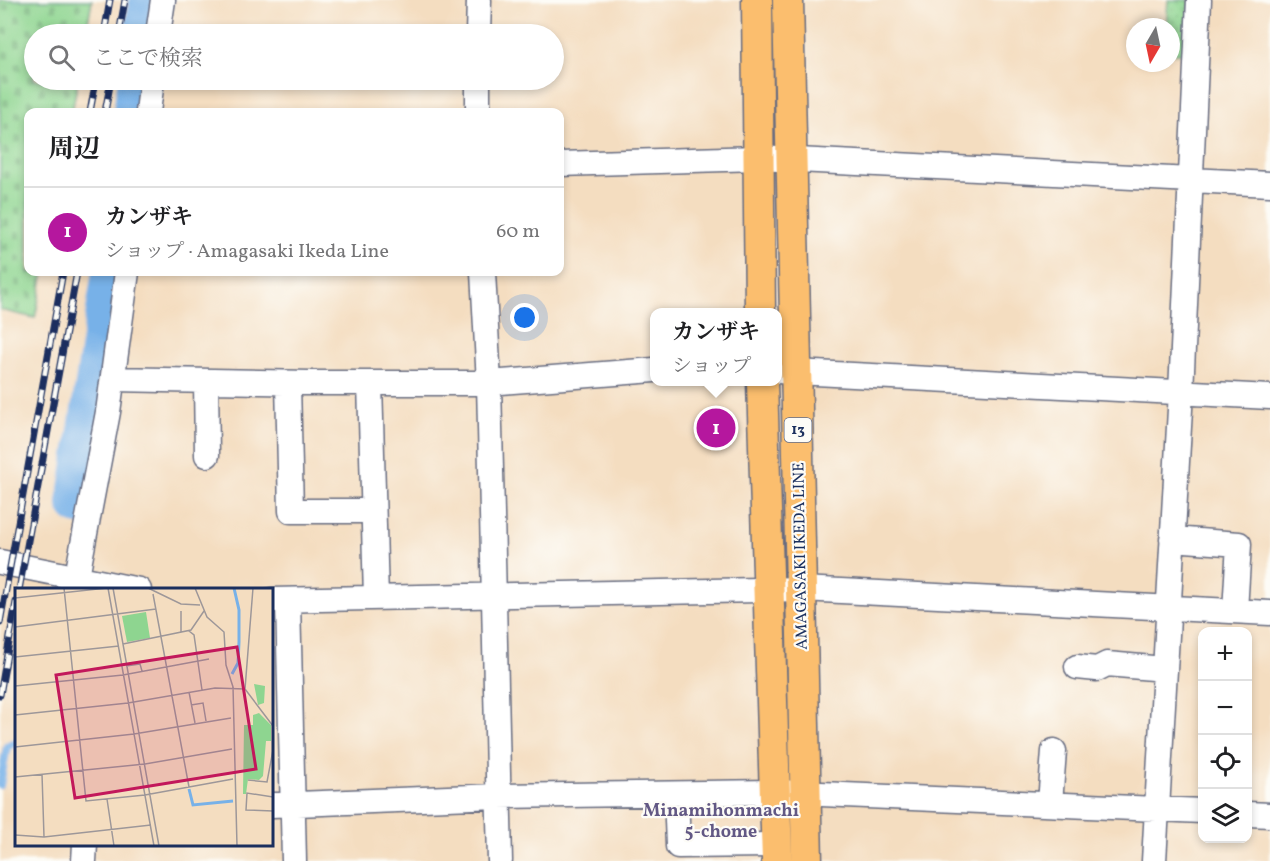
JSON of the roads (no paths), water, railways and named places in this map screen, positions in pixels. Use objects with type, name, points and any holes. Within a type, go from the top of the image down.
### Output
[{"type":"main road","points":[[757,0],[760,308]]},
{"type":"main road","name":"AMAGASAKI IKEDA LINE","points":[[788,0],[792,160],[787,371],[802,589],[807,861]]},
{"type":"main road","name":"AMAGASAKI IKEDA LINE","points":[[762,386],[777,853]]},
{"type":"street","points":[[160,24],[163,0]]},
{"type":"street","points":[[478,24],[479,0]]},
{"type":"street","points":[[1154,861],[1181,392],[1199,0]]},
{"type":"street","points":[[148,108],[151,90]]},
{"type":"street","points":[[478,90],[478,108]]},
{"type":"street","points":[[564,164],[758,158],[1270,184]]},
{"type":"street","points":[[74,583],[113,379],[126,276]]},
{"type":"street","points":[[483,276],[489,383],[500,861]]},
{"type":"street","points":[[113,379],[288,383],[489,383],[650,370]]},
{"type":"street","points":[[787,371],[1270,397]]},
{"type":"street","points":[[206,381],[207,455]]},
{"type":"street","points":[[288,383],[291,511],[373,511]]},
{"type":"street","points":[[370,383],[375,598]]},
{"type":"street","points":[[1172,539],[1239,544],[1235,611]]},
{"type":"street","points":[[0,562],[74,583],[120,588]]},
{"type":"street","points":[[294,861],[281,804],[280,600],[802,589],[1270,613]]},
{"type":"street","points":[[1077,667],[1096,669],[1107,664],[1164,669]]},
{"type":"street","points":[[1050,803],[1054,752]]},
{"type":"street","points":[[281,804],[498,796],[806,792],[1198,811]]},
{"type":"street","points":[[676,794],[678,846],[777,853]]},
{"type":"street","points":[[1252,814],[1270,815]]},
{"type":"street","points":[[84,861],[85,846]]},
{"type":"waterway","points":[[147,24],[151,0]]},
{"type":"waterway","points":[[136,108],[138,90]]},
{"type":"waterway","points":[[79,503],[113,276]]},
{"type":"waterway","points":[[0,785],[7,746],[15,743]]},
{"type":"railway","points":[[106,24],[110,0]]},
{"type":"railway","points":[[121,24],[125,0]]},
{"type":"railway","points":[[91,108],[94,90]]},
{"type":"railway","points":[[106,108],[109,90]]},
{"type":"railway","points":[[0,623],[62,276]]},
{"type":"railway","points":[[19,588],[76,276]]},
{"type":"railway","points":[[0,695],[15,608]]},
{"type":"place","name":"カンザキ","points":[[716,428]]},
{"type":"district","name":"Minamihonmachi 5-chome","points":[[721,821]]}]
